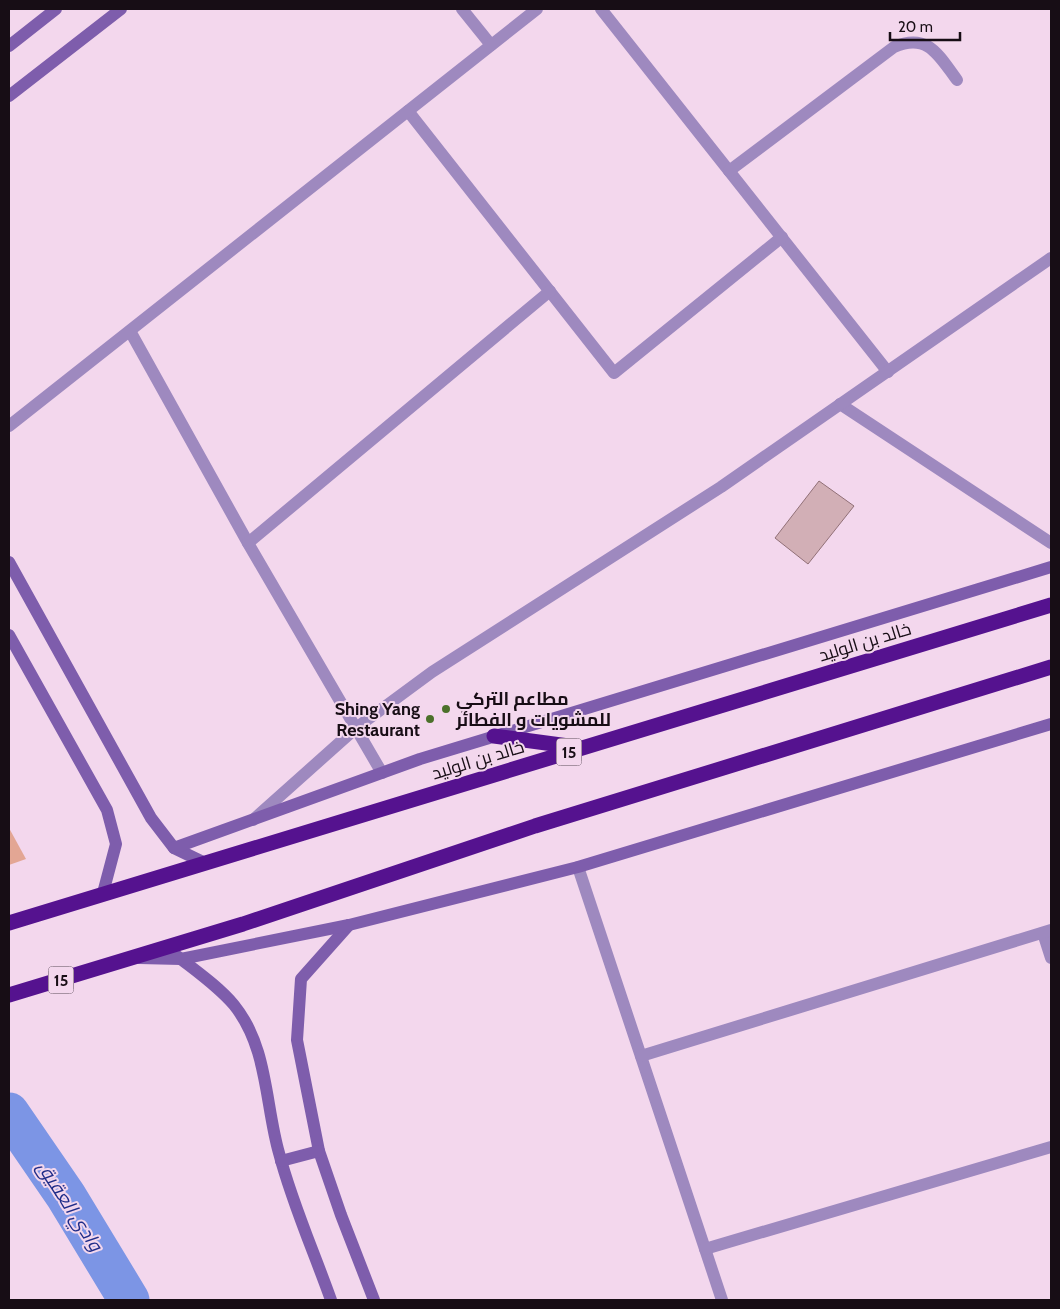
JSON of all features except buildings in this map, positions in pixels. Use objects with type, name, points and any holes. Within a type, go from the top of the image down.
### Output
[{"type":"highway","name":"خالد بن الوليد","points":[[9,923],[1051,605]]},
{"type":"highway","name":"15","points":[[9,995],[114,965],[165,946],[243,924],[544,823],[1051,668]]},
{"type":"highway","points":[[494,736],[582,748]]},
{"type":"main road","points":[[9,46],[56,9]]},
{"type":"main road","points":[[9,96],[121,9]]},
{"type":"main road","points":[[9,562],[151,818],[174,848],[205,863]]},
{"type":"main road","points":[[174,848],[382,773],[494,736],[1051,567]]},
{"type":"main road","points":[[9,635],[107,810],[116,844],[103,893]]},
{"type":"main road","points":[[134,958],[181,959],[349,925],[578,867],[1051,724]]},
{"type":"main road","points":[[349,925],[301,980],[297,1040],[319,1151],[341,1215],[374,1300]]},
{"type":"main road","points":[[165,946],[211,982],[235,1006],[251,1033],[264,1073],[281,1161],[331,1300]]},
{"type":"main road","points":[[281,1161],[319,1151]]},
{"type":"street","points":[[462,9],[491,45]]},
{"type":"street","points":[[9,426],[537,9]]},
{"type":"street","points":[[600,9],[888,372]]},
{"type":"street","points":[[729,171],[894,47],[908,41],[921,42],[934,50],[957,80]]},
{"type":"street","points":[[408,111],[614,373],[782,237]]},
{"type":"street","points":[[252,821],[356,728],[432,672],[721,487],[1051,258]]},
{"type":"street","points":[[248,543],[550,291]]},
{"type":"street","points":[[130,331],[248,543],[382,773]]},
{"type":"street","points":[[840,404],[1051,543]]},
{"type":"street","points":[[578,867],[722,1300]]},
{"type":"street","points":[[641,1056],[1047,932],[1051,958]]},
{"type":"street","points":[[705,1249],[1051,1147]]},
{"type":"shaded area","points":[[9,828],[26,859],[9,865]]},
{"type":"waterway","name":"وادي العقيق","points":[[9,1113],[66,1196],[129,1300]]},
{"type":"place","name":"مطاعم التركي للمشويات و الفطائر","points":[[446,709]]},
{"type":"place","name":"Shing Yang Restaurant","points":[[430,719]]}]
